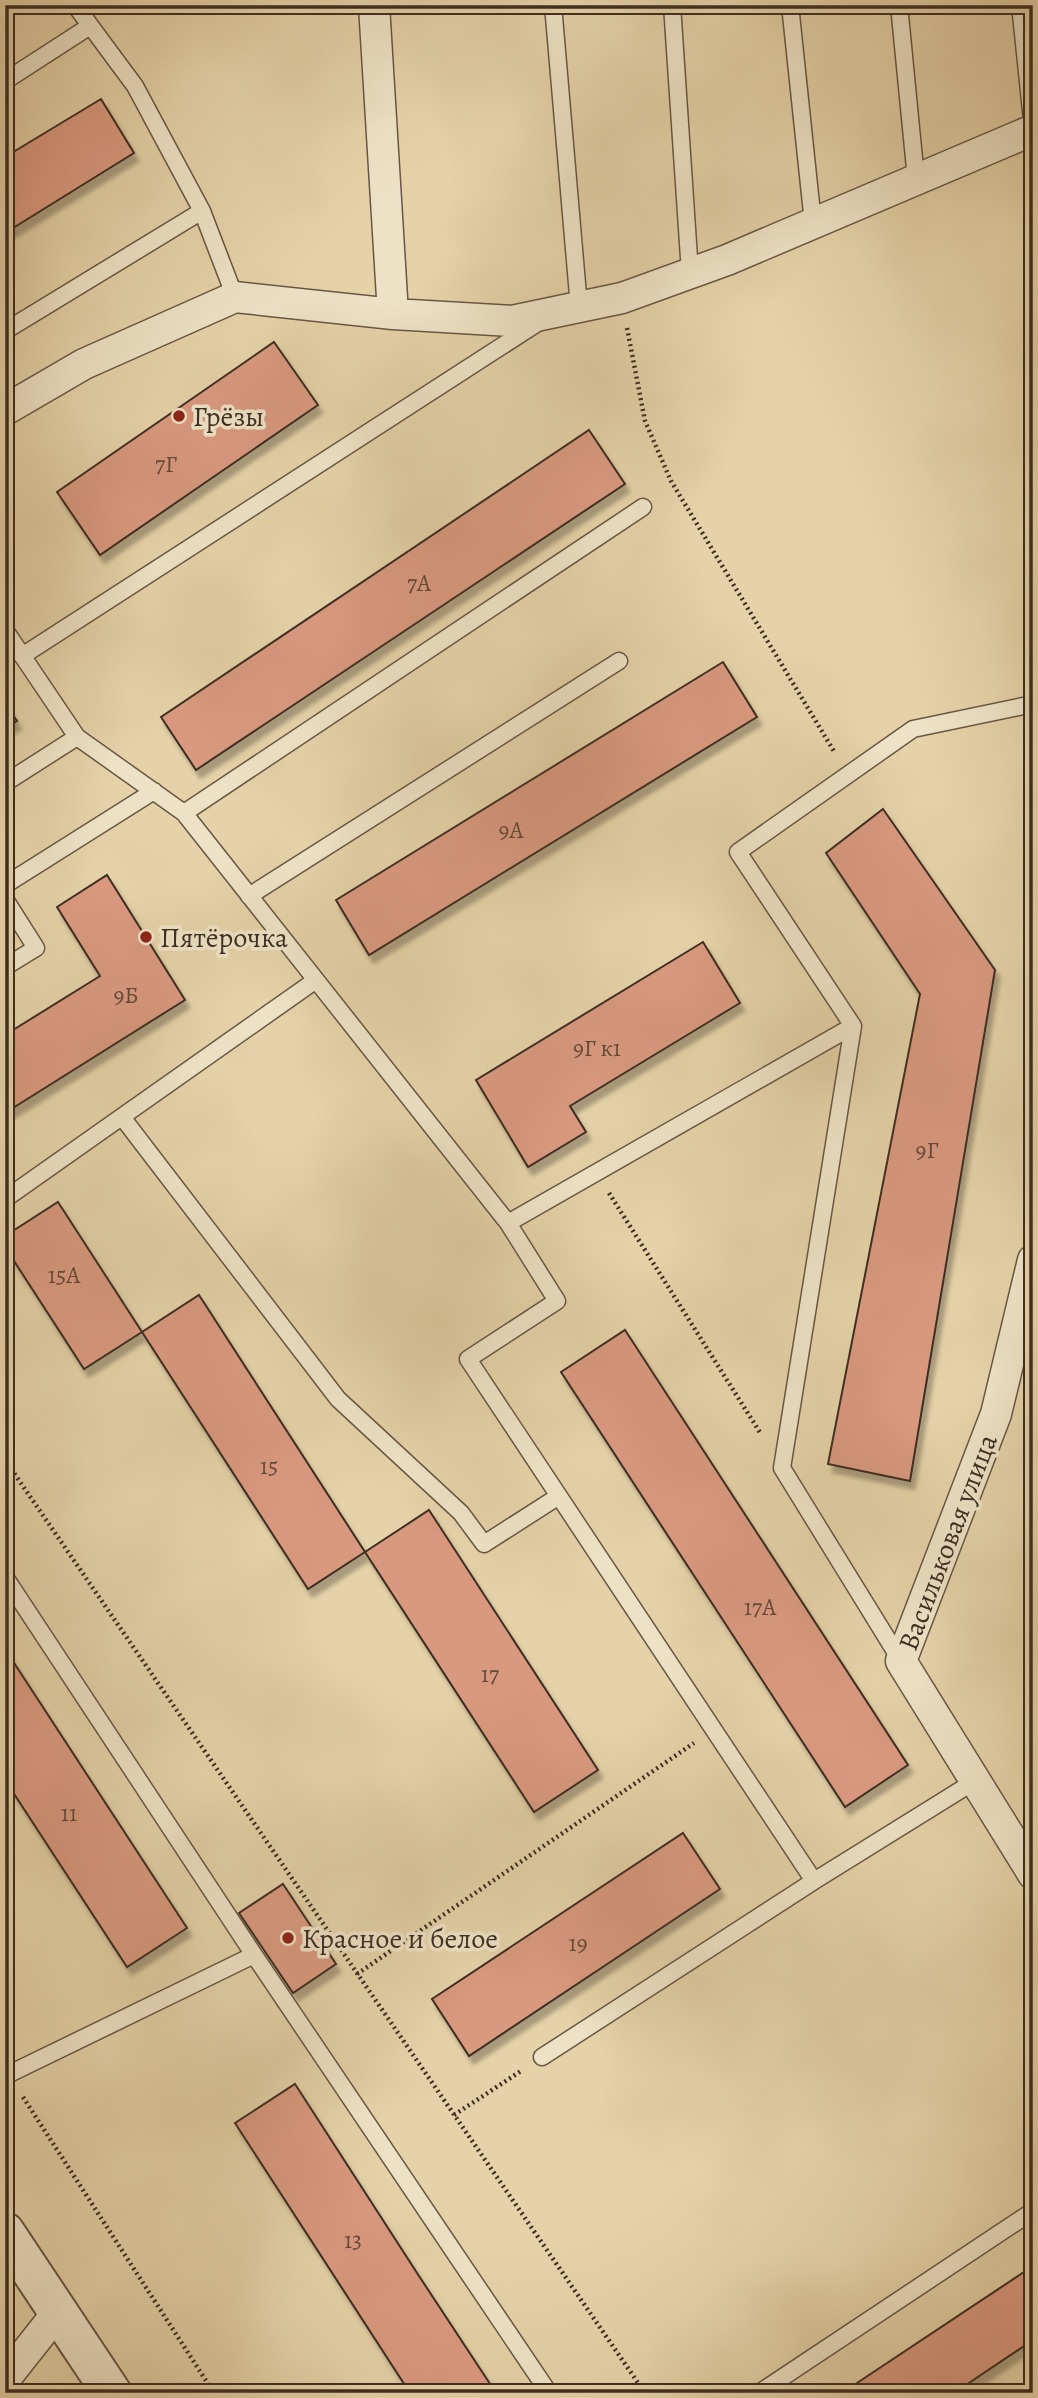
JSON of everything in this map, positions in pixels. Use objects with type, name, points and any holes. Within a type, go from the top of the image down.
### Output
[{"type":"street","points":[[374,5],[393,314]]},
{"type":"street","points":[[5,410],[84,364],[235,297],[393,314],[512,321],[622,298],[813,223],[1033,130]]},
{"type":"street","name":"Васильковая улица","points":[[1033,1260],[996,1414],[901,1661],[1033,1874]]},
{"type":"street","points":[[5,2232],[112,2393]]},
{"type":"street","points":[[5,2379],[58,2312]]},
{"type":"lane","points":[[75,5],[135,86],[202,211],[235,297]]},
{"type":"lane","points":[[22,656],[567,309],[553,5]]},
{"type":"lane","points":[[672,5],[690,273]]},
{"type":"lane","points":[[790,5],[813,223]]},
{"type":"lane","points":[[899,5],[916,179]]},
{"type":"lane","points":[[1020,5],[1033,130]]},
{"type":"lane","points":[[5,81],[90,26]]},
{"type":"lane","points":[[5,331],[202,211]]},
{"type":"lane","points":[[184,813],[643,507]]},
{"type":"lane","points":[[5,630],[77,737],[184,813],[508,1223],[557,1301],[468,1359],[814,1881]]},
{"type":"lane","points":[[249,895],[620,661]]},
{"type":"lane","points":[[901,1661],[782,1468],[853,1026],[738,852],[913,729],[1033,704]]},
{"type":"lane","points":[[5,783],[77,737]]},
{"type":"lane","points":[[5,885],[154,791]]},
{"type":"lane","points":[[5,899],[36,948],[5,967]]},
{"type":"lane","points":[[5,1199],[316,980]]},
{"type":"lane","points":[[508,1223],[853,1026]]},
{"type":"lane","points":[[122,1117],[338,1399],[461,1513],[484,1544],[559,1496]]},
{"type":"lane","points":[[5,1577],[254,1955],[549,2393]]},
{"type":"lane","points":[[542,2057],[975,1780]]},
{"type":"lane","points":[[7,2075],[254,1955]]},
{"type":"lane","points":[[759,2393],[1033,2211]]},
{"type":"path","points":[[622,298],[645,421],[671,481],[848,775]]},
{"type":"path","points":[[596,1173],[685,1310],[782,1468]]},
{"type":"path","points":[[5,1460],[645,2393]]},
{"type":"path","points":[[357,1974],[714,1730]]},
{"type":"path","points":[[454,2115],[542,2057]]},
{"type":"path","points":[[7,2075],[214,2393]]},
{"type":"building","points":[[101,99],[134,153],[5,233],[5,157]]},
{"type":"building","points":[[274,342],[318,405],[100,555],[57,492]]},
{"type":"building","points":[[589,430],[625,484],[196,770],[161,717]]},
{"type":"building","points":[[723,662],[757,717],[369,955],[336,900]]},
{"type":"building","points":[[5,703],[17,721],[5,729]]},
{"type":"building","points":[[883,809],[995,970],[910,1481],[828,1464],[920,994],[826,853]]},
{"type":"building","points":[[107,875],[185,1000],[5,1113],[5,1035],[100,976],[57,907]]},
{"type":"building","points":[[703,942],[740,1003],[570,1106],[586,1132],[528,1167],[476,1080]]},
{"type":"building","points":[[58,1202],[142,1332],[84,1369],[5,1247],[5,1236]]},
{"type":"building","points":[[199,1295],[365,1552],[308,1589],[142,1332]]},
{"type":"building","points":[[625,1330],[908,1765],[845,1807],[561,1372]]},
{"type":"building","points":[[429,1510],[598,1770],[534,1812],[365,1552]]},
{"type":"building","points":[[5,1649],[187,1928],[127,1967],[5,1780]]},
{"type":"building","points":[[683,1833],[720,1889],[469,2056],[432,1999]]},
{"type":"building","name":"Красное и белое","points":[[283,1884],[336,1964],[293,1993],[239,1913]]},
{"type":"building","points":[[295,2084],[496,2393],[410,2393],[235,2123]]},
{"type":"building","points":[[1033,2266],[1033,2340],[954,2393],[842,2393]]},
{"type":"place","name":"Грёзы","points":[[179,416]]},
{"type":"place","name":"Пятёрочка","points":[[146,937]]},
{"type":"place","name":"Красное и белое","points":[[288,1938]]}]
